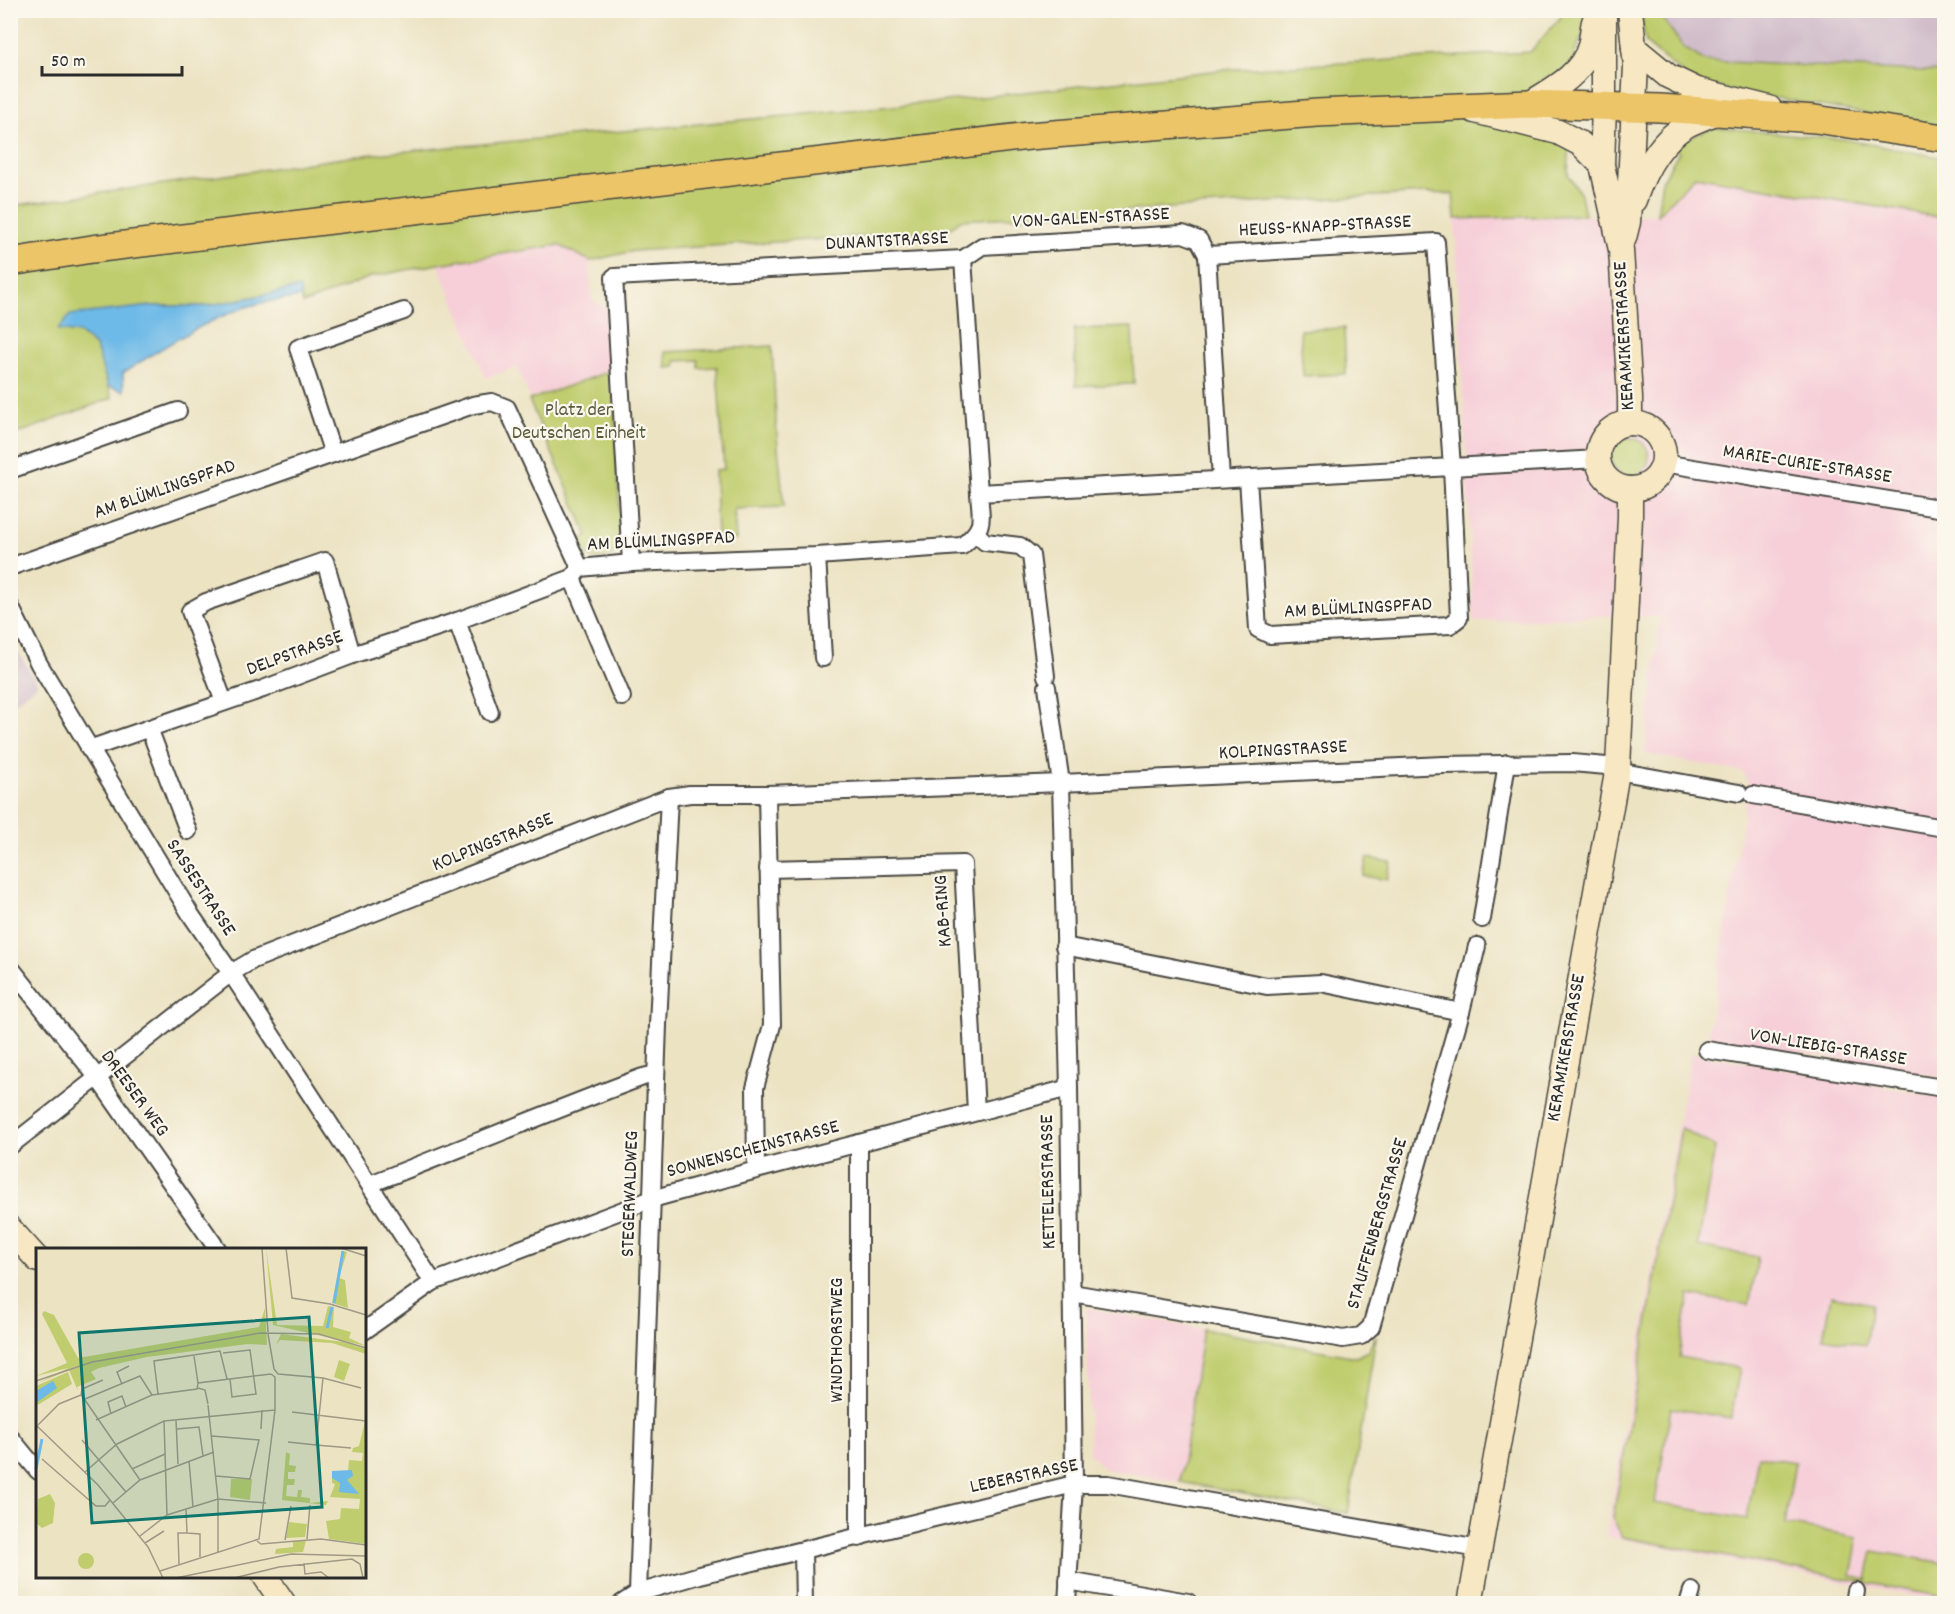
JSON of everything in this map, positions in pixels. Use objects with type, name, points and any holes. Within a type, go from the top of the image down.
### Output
[{"type":"main road","points":[[10,262],[92,249],[1029,136],[1317,113],[1529,104],[1604,106],[1815,119],[1944,138]]},
{"type":"street","points":[[1529,104],[1559,86],[1578,68],[1590,48],[1595,10]]},
{"type":"street","name":"KERAMIKERSTRASSE","points":[[1604,10],[1602,165],[1621,250],[1630,423]]},
{"type":"street","name":"KERAMIKERSTRASSE","points":[[1621,250],[1628,222],[1636,66],[1630,10]]},
{"type":"street","points":[[1634,48],[1668,76],[1697,90],[1815,119]]},
{"type":"street","points":[[1452,106],[1558,132],[1581,144],[1602,165]]},
{"type":"street","points":[[1628,222],[1641,178],[1664,143],[1687,126],[1718,112]]},
{"type":"street","name":"VON-GALEN-STRASSE","points":[[963,260],[982,246],[1183,234],[1199,240],[1207,255]]},
{"type":"street","name":"HEUSS-KNAPP-STRASSE","points":[[1207,255],[1436,243],[1452,467]]},
{"type":"street","points":[[1207,255],[1221,479]]},
{"type":"street","name":"DUNANTSTRASSE","points":[[631,563],[614,278],[963,260],[978,493]]},
{"type":"street","points":[[333,454],[298,348],[404,311]]},
{"type":"street","name":"AM BLÜMLINGSPFAD","points":[[10,567],[473,405],[492,402],[507,408],[576,573],[631,563],[816,556],[962,546],[977,534]]},
{"type":"street","points":[[10,470],[178,411]]},
{"type":"street","name":"KERAMIKERSTRASSE","points":[[1598,459],[1604,437],[1620,425],[1630,423],[1641,425],[1657,435],[1664,452],[1663,463]]},
{"type":"street","points":[[1061,783],[1031,555],[1020,546],[985,542],[977,534],[981,521],[978,493],[1598,459],[1600,468],[1611,482],[1630,489],[1649,484],[1658,475],[1663,463]]},
{"type":"street","name":"MARIE-CURIE-STRASSE","points":[[1663,463],[1944,509]]},
{"type":"street","name":"AM BLÜMLINGSPFAD","points":[[1248,479],[1258,629],[1270,636],[1450,625],[1459,618],[1452,467]]},
{"type":"street","name":"KERAMIKERSTRASSE","points":[[1470,1604],[1617,769],[1630,489]]},
{"type":"street","points":[[816,556],[823,658]]},
{"type":"street","points":[[224,702],[190,611],[206,602],[325,561],[352,655]]},
{"type":"street","points":[[576,573],[622,697]]},
{"type":"street","name":"DELPSTRASSE","points":[[89,749],[352,655],[457,621],[576,573]]},
{"type":"street","name":"SASSESTRASSE","points":[[10,606],[39,664],[191,915],[433,1282]]},
{"type":"street","points":[[457,621],[490,712]]},
{"type":"street","points":[[149,728],[188,831]]},
{"type":"street","points":[[1482,919],[1507,763]]},
{"type":"street","name":"KOLPINGSTRASSE","points":[[10,1146],[231,973],[253,960],[669,796],[1061,783],[1308,770],[1572,763],[1617,769],[1944,828]]},
{"type":"street","name":"KETTELERSTRASSE","points":[[1061,783],[1064,946],[1070,1088],[1074,1484],[1067,1604]]},
{"type":"street","points":[[756,1170],[755,1088],[772,1025],[767,794]]},
{"type":"street","name":"STEGERWALDWEG","points":[[638,1593],[656,1074],[669,796]]},
{"type":"street","name":"KAB-RING","points":[[768,869],[963,864],[976,1112]]},
{"type":"street","points":[[1064,946],[1267,986],[1321,983],[1461,1012]]},
{"type":"street","name":"STAUFFENBERGSTRASSE","points":[[1072,1293],[1343,1339],[1361,1336],[1371,1327],[1461,1012],[1477,946]]},
{"type":"street","name":"DREESER WEG","points":[[10,967],[98,1077],[217,1248]]},
{"type":"street","name":"VON-LIEBIG-STRASSE","points":[[1707,1050],[1944,1086]]},
{"type":"street","points":[[370,1184],[557,1109],[656,1074]]},
{"type":"street","name":"SONNENSCHEINSTRASSE","points":[[366,1330],[433,1282],[652,1199],[1070,1088]]},
{"type":"street","name":"WINDTHORSTWEG","points":[[859,1143],[859,1538]]},
{"type":"street","points":[[10,1229],[36,1258]]},
{"type":"street","points":[[10,1437],[36,1469]]},
{"type":"street","name":"LEBERSTRASSE","points":[[621,1604],[638,1593],[700,1575],[1074,1484],[1108,1484],[1479,1549]]},
{"type":"street","points":[[803,1551],[804,1604]]},
{"type":"street","points":[[266,1578],[284,1604]]},
{"type":"street","points":[[1068,1581],[1188,1602]]},
{"type":"shaded area","points":[[1660,11],[1944,11],[1944,72],[1705,61],[1684,48],[1660,15]]},
{"type":"shaded area","points":[[1695,176],[1944,218],[1944,1077],[1708,1037],[1748,785],[1743,772],[1645,754],[1660,617],[1605,616],[1474,622],[1455,219],[1657,215]]},
{"type":"shaded area","points":[[559,245],[590,261],[591,299],[608,310],[612,369],[530,398],[517,367],[486,378],[438,264]]},
{"type":"shaded area","points":[[11,641],[38,684],[10,705]]},
{"type":"shaded area","points":[[1691,1053],[1944,1098],[1944,1602],[1606,1536]]},
{"type":"shaded area","points":[[1086,1308],[1203,1329],[1180,1482],[1104,1469],[1090,1454]]},
{"type":"green space","points":[[1562,11],[1589,11],[1587,26],[1574,54],[1568,174],[1581,195],[1585,215],[1455,219],[1453,194],[1427,193],[960,220],[947,231],[634,251],[590,261],[559,245],[370,277],[303,304],[299,288],[206,306],[151,306],[79,333],[96,347],[112,398],[11,436],[11,206],[364,155],[947,101],[1221,70],[1530,52],[1560,18]]},
{"type":"green space","points":[[1640,11],[1660,11],[1660,15],[1684,48],[1705,61],[1944,72],[1944,127],[1729,90],[1690,80],[1646,43]]},
{"type":"green space","points":[[1713,127],[1842,139],[1944,158],[1944,218],[1695,176],[1657,215],[1662,180],[1679,152],[1673,146]]},
{"type":"green space","points":[[1132,327],[1134,384],[1076,386],[1074,329]]},
{"type":"green space","points":[[1344,328],[1346,374],[1303,376],[1300,330]]},
{"type":"green space","points":[[772,346],[784,507],[734,509],[736,540],[717,541],[715,470],[724,469],[717,367],[699,368],[698,360],[676,361],[676,367],[666,368],[665,352]]},
{"type":"green space","name":"Platz der Deutschen Einheit","points":[[613,370],[621,543],[611,556],[598,559],[586,554],[575,541],[588,536],[529,400]]},
{"type":"green space","points":[[1630,438],[1643,444],[1649,457],[1643,470],[1630,476],[1617,470],[1611,457],[1617,444]]},
{"type":"green space","points":[[1367,858],[1391,862],[1387,880],[1363,876]]},
{"type":"green space","points":[[1681,1128],[1715,1147],[1698,1246],[1758,1257],[1749,1305],[1689,1295],[1679,1357],[1740,1368],[1731,1418],[1671,1408],[1655,1503],[1747,1519],[1758,1456],[1795,1462],[1785,1524],[1858,1537],[1851,1576],[1867,1580],[1873,1551],[1944,1563],[1944,1597],[1622,1537],[1613,1518]]},
{"type":"green space","points":[[1831,1296],[1872,1304],[1865,1345],[1823,1338]]},
{"type":"green space","points":[[1203,1329],[1356,1357],[1368,1351],[1376,1336],[1348,1513],[1180,1482]]},
{"type":"water","points":[[300,288],[301,297],[246,307],[214,320],[167,345],[123,373],[124,391],[108,386],[96,347],[79,333],[58,330],[70,315],[151,306],[206,306]]}]
